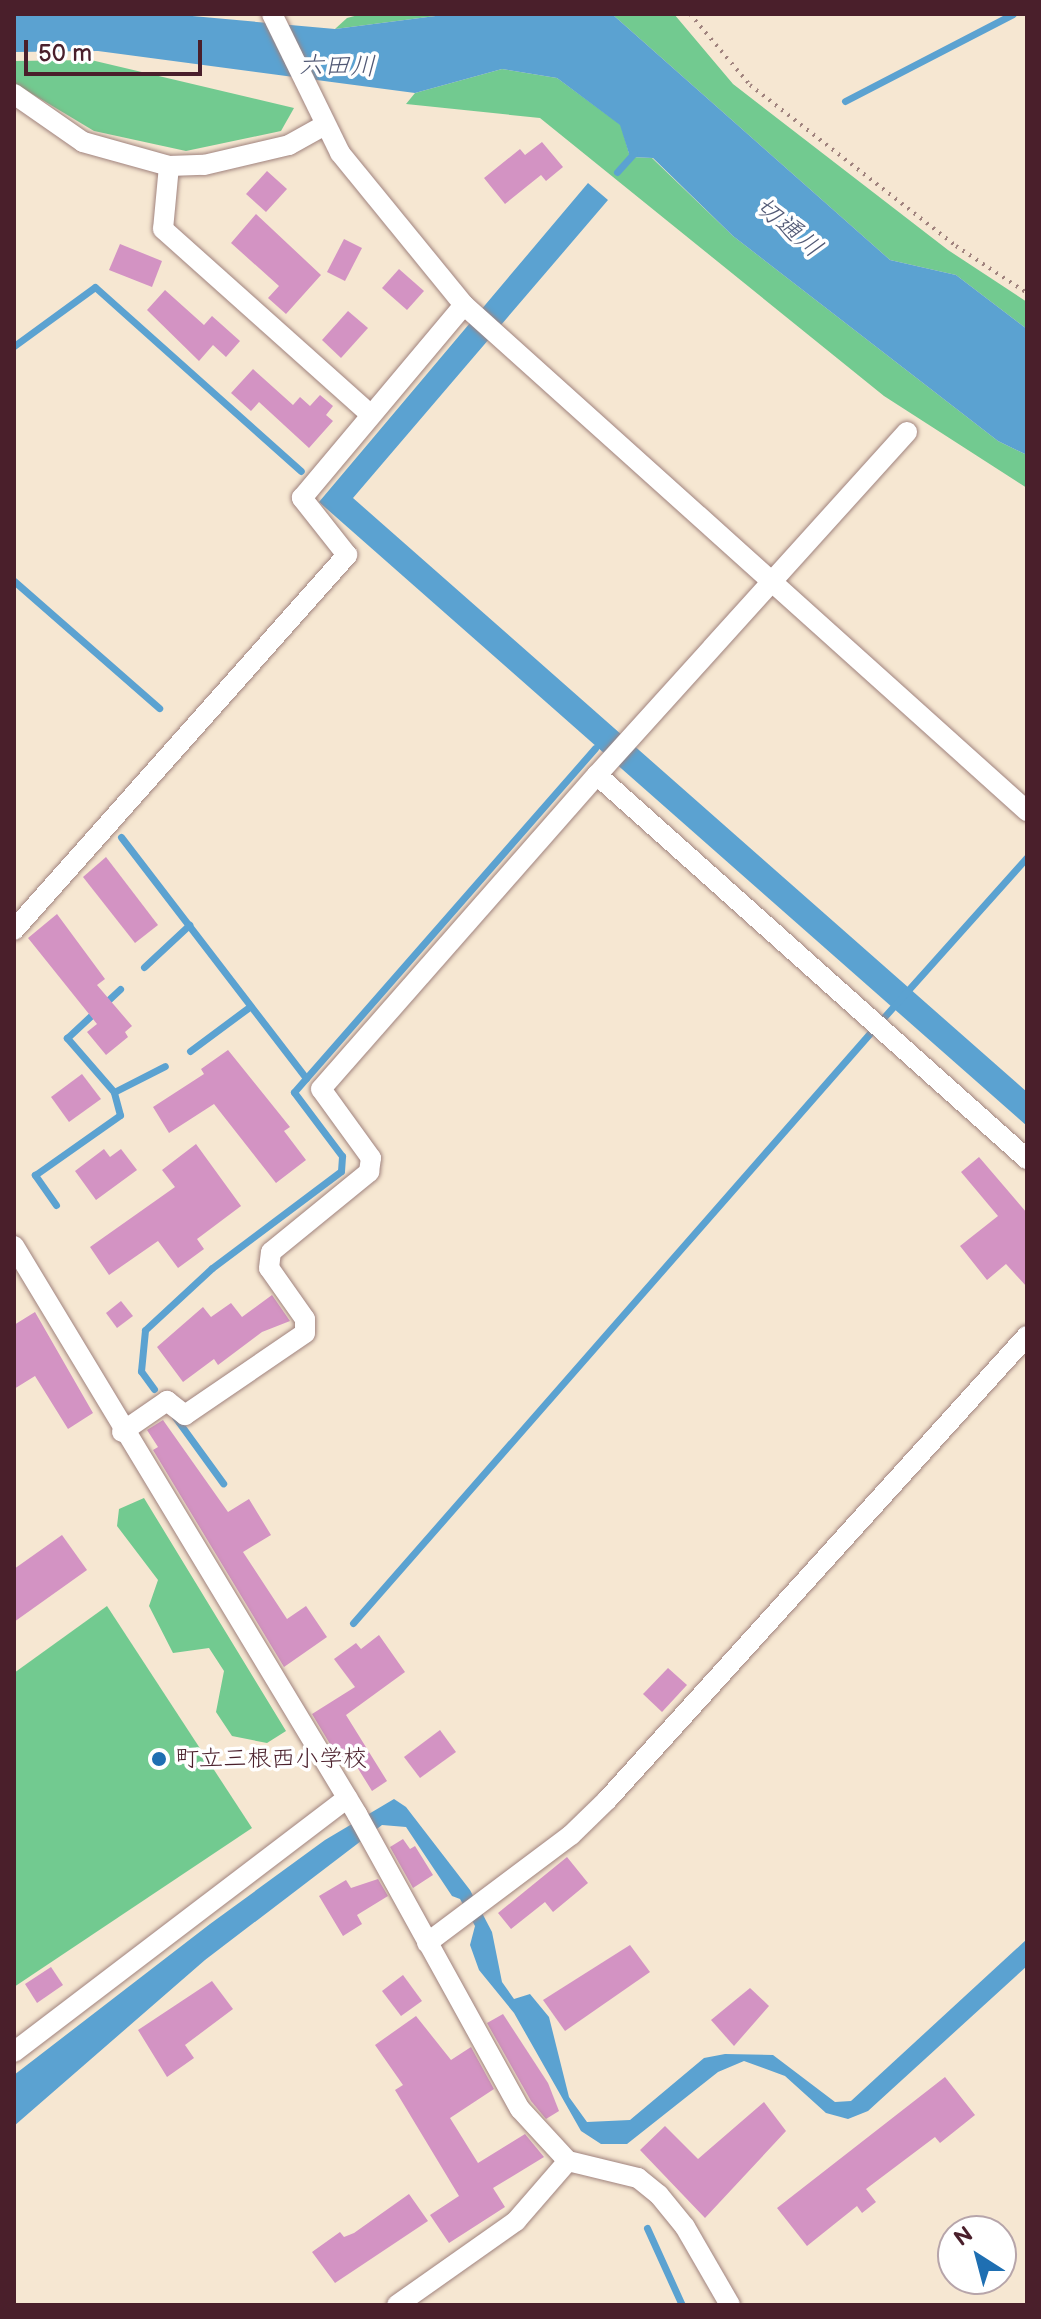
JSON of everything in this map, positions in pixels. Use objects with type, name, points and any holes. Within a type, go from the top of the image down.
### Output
[{"type":"street","points":[[272,14],[319,118],[467,308],[1027,811]]},
{"type":"street","points":[[14,94],[83,142],[169,166],[204,165],[289,145],[319,118]]},
{"type":"street","points":[[169,166],[163,229],[371,415]]},
{"type":"street","points":[[14,930],[347,555],[303,506],[302,498],[467,308]]},
{"type":"street","points":[[122,1432],[167,1401],[185,1415],[305,1333],[305,1319],[269,1268],[271,1252],[369,1172],[371,1158],[321,1089],[769,582],[907,432]]},
{"type":"street","points":[[602,770],[1027,1159]]},
{"type":"street","points":[[14,1246],[122,1432],[352,1806],[520,2109],[568,2161],[638,2178],[659,2195],[685,2227],[730,2305]]},
{"type":"street","points":[[427,1943],[571,1835],[607,1800],[1027,1336]]},
{"type":"street","points":[[14,2052],[352,1806]]},
{"type":"street","points":[[397,2305],[516,2221],[568,2161]]},
{"type":"path","points":[[690,14],[750,85],[956,246],[1027,293]]},
{"type":"green space","points":[[362,14],[451,14],[335,29],[347,18]]},
{"type":"green space","points":[[612,14],[674,14],[733,84],[948,250],[1027,302],[1027,329],[956,275],[890,260]]},
{"type":"green space","points":[[91,60],[294,108],[281,131],[186,151],[94,131],[14,83],[14,61]]},
{"type":"green space","points":[[502,69],[557,78],[621,125],[630,157],[652,158],[733,236],[998,441],[1027,455],[1027,488],[884,396],[540,118],[406,104],[415,93]]},
{"type":"green space","points":[[144,1498],[286,1731],[267,1743],[232,1736],[216,1712],[224,1671],[209,1648],[173,1653],[149,1606],[158,1580],[117,1526],[119,1509]]},
{"type":"green space","points":[[107,1606],[252,1828],[14,1987],[14,1673]]},
{"type":"water","points":[[14,14],[170,14],[335,29],[451,14],[612,14],[890,260],[956,275],[1027,329],[1027,455],[998,441],[733,236],[653,158],[630,157],[620,125],[557,78],[502,69],[415,93],[98,51],[14,52]]},
{"type":"water","points":[[588,183],[608,200],[353,498],[1027,1092],[1027,1126],[319,502]]},
{"type":"water","points":[[394,1799],[406,1807],[470,1890],[492,1932],[502,1982],[514,1999],[530,1994],[549,2017],[569,2097],[587,2122],[630,2120],[704,2058],[725,2054],[773,2055],[835,2102],[851,2101],[1027,1939],[1027,1966],[868,2111],[848,2119],[826,2113],[785,2076],[744,2061],[718,2072],[627,2144],[601,2144],[581,2131],[514,2013],[479,1970],[470,1945],[475,1926],[460,1899],[452,1896],[406,1827],[382,1825],[205,1960],[14,2126],[14,2075],[325,1840]]},
{"type":"building","points":[[542,142],[563,167],[546,181],[541,175],[505,204],[484,178],[520,149],[525,155]]},
{"type":"building","points":[[267,171],[287,189],[266,212],[246,194]]},
{"type":"building","points":[[256,214],[321,275],[286,314],[268,298],[279,286],[231,243]]},
{"type":"building","points":[[344,239],[362,248],[345,281],[327,272]]},
{"type":"building","points":[[120,244],[162,261],[152,287],[109,270]]},
{"type":"building","points":[[399,269],[424,291],[407,310],[382,288]]},
{"type":"building","points":[[165,290],[204,325],[212,316],[240,341],[226,357],[213,345],[199,361],[147,310]]},
{"type":"building","points":[[348,311],[368,328],[341,358],[322,340]]},
{"type":"building","points":[[253,369],[293,405],[300,397],[310,406],[320,395],[333,406],[326,415],[333,421],[309,448],[259,402],[251,411],[231,393]]},
{"type":"building","points":[[106,857],[158,925],[135,943],[83,877]]},
{"type":"building","points":[[57,914],[105,979],[97,985],[132,1026],[125,1032],[128,1037],[106,1055],[87,1032],[97,1024],[28,938]]},
{"type":"building","points":[[228,1050],[290,1127],[284,1131],[306,1160],[276,1183],[214,1104],[169,1133],[153,1107],[204,1074],[201,1069]]},
{"type":"building","points":[[82,1074],[101,1099],[69,1122],[51,1097]]},
{"type":"building","points":[[196,1144],[241,1206],[197,1239],[204,1249],[178,1268],[158,1241],[109,1275],[90,1247],[175,1187],[162,1170]]},
{"type":"building","points":[[104,1149],[110,1157],[121,1149],[137,1170],[96,1200],[75,1171]]},
{"type":"building","points":[[979,1157],[1027,1213],[1027,1287],[1006,1264],[987,1280],[960,1246],[998,1216],[961,1172]]},
{"type":"building","points":[[272,1295],[290,1321],[262,1332],[218,1365],[214,1359],[183,1382],[157,1347],[203,1307],[211,1317],[231,1303],[242,1317]]},
{"type":"building","points":[[121,1301],[133,1316],[117,1328],[106,1313]]},
{"type":"building","points":[[35,1312],[93,1413],[68,1429],[35,1376],[14,1389],[14,1325]]},
{"type":"building","points":[[163,1420],[228,1512],[249,1499],[271,1535],[243,1552],[287,1619],[306,1606],[327,1637],[284,1667],[153,1450],[158,1447],[147,1430]]},
{"type":"building","points":[[62,1535],[87,1570],[14,1622],[14,1569]]},
{"type":"building","points":[[379,1635],[405,1672],[346,1715],[387,1781],[372,1791],[349,1754],[339,1759],[312,1714],[355,1687],[334,1659],[356,1643],[361,1649]]},
{"type":"building","points":[[668,1668],[687,1685],[662,1712],[643,1694]]},
{"type":"building","points":[[440,1730],[456,1752],[420,1778],[404,1757]]},
{"type":"building","points":[[403,1839],[410,1849],[415,1846],[433,1875],[413,1888],[390,1847]]},
{"type":"building","points":[[567,1857],[588,1883],[553,1912],[545,1902],[511,1929],[498,1913]]},
{"type":"building","points":[[378,1879],[388,1896],[357,1915],[362,1924],[343,1936],[319,1896],[346,1880],[351,1888]]},
{"type":"building","points":[[630,1945],[650,1972],[565,2031],[543,2000]]},
{"type":"building","points":[[51,1967],[63,1985],[37,2003],[25,1984]]},
{"type":"building","points":[[403,1975],[422,2001],[401,2016],[382,1991]]},
{"type":"building","points":[[212,1981],[233,2009],[185,2045],[194,2058],[167,2077],[138,2030]]},
{"type":"building","points":[[750,1988],[769,2006],[734,2046],[711,2020]]},
{"type":"building","points":[[503,2014],[548,2083],[559,2111],[546,2119],[531,2101],[487,2023]]},
{"type":"building","points":[[416,2016],[451,2060],[471,2047],[494,2089],[450,2118],[478,2163],[525,2134],[544,2157],[493,2188],[505,2207],[449,2243],[430,2215],[459,2196],[395,2090],[403,2085],[375,2045]]},
{"type":"building","points":[[945,2077],[975,2115],[940,2143],[935,2137],[866,2189],[876,2202],[862,2213],[857,2206],[807,2246],[777,2208]]},
{"type":"building","points":[[764,2102],[786,2131],[705,2218],[640,2150],[665,2126],[698,2159]]},
{"type":"building","points":[[409,2194],[428,2221],[335,2283],[312,2252],[340,2232],[344,2237],[354,2233]]},
{"type":"waterway","points":[[845,101],[1013,14]]},
{"type":"waterway","points":[[617,172],[634,153]]},
{"type":"waterway","points":[[14,346],[95,287],[301,471]]},
{"type":"waterway","points":[[14,581],[159,708]]},
{"type":"waterway","points":[[154,1389],[141,1371],[145,1330],[212,1268],[341,1171],[342,1156],[294,1092],[595,748]]},
{"type":"waterway","points":[[121,837],[306,1078]]},
{"type":"waterway","points":[[884,1017],[1027,857]]},
{"type":"waterway","points":[[144,967],[189,925]]},
{"type":"waterway","points":[[104,1004],[120,989]]},
{"type":"waterway","points":[[190,1051],[248,1008]]},
{"type":"waterway","points":[[56,1205],[35,1175],[120,1115],[114,1092],[67,1038],[95,1012]]},
{"type":"waterway","points":[[353,1623],[870,1033]]},
{"type":"waterway","points":[[114,1092],[165,1066]]},
{"type":"waterway","points":[[175,1417],[223,1483]]},
{"type":"waterway","points":[[647,2228],[682,2305]]},
{"type":"place","name":"町立三根西小学校","points":[[159,1759]]},
{"type":"water label","name":"六田川","points":[[337,67]]},
{"type":"water label","name":"切通川","points":[[788,228]]}]
